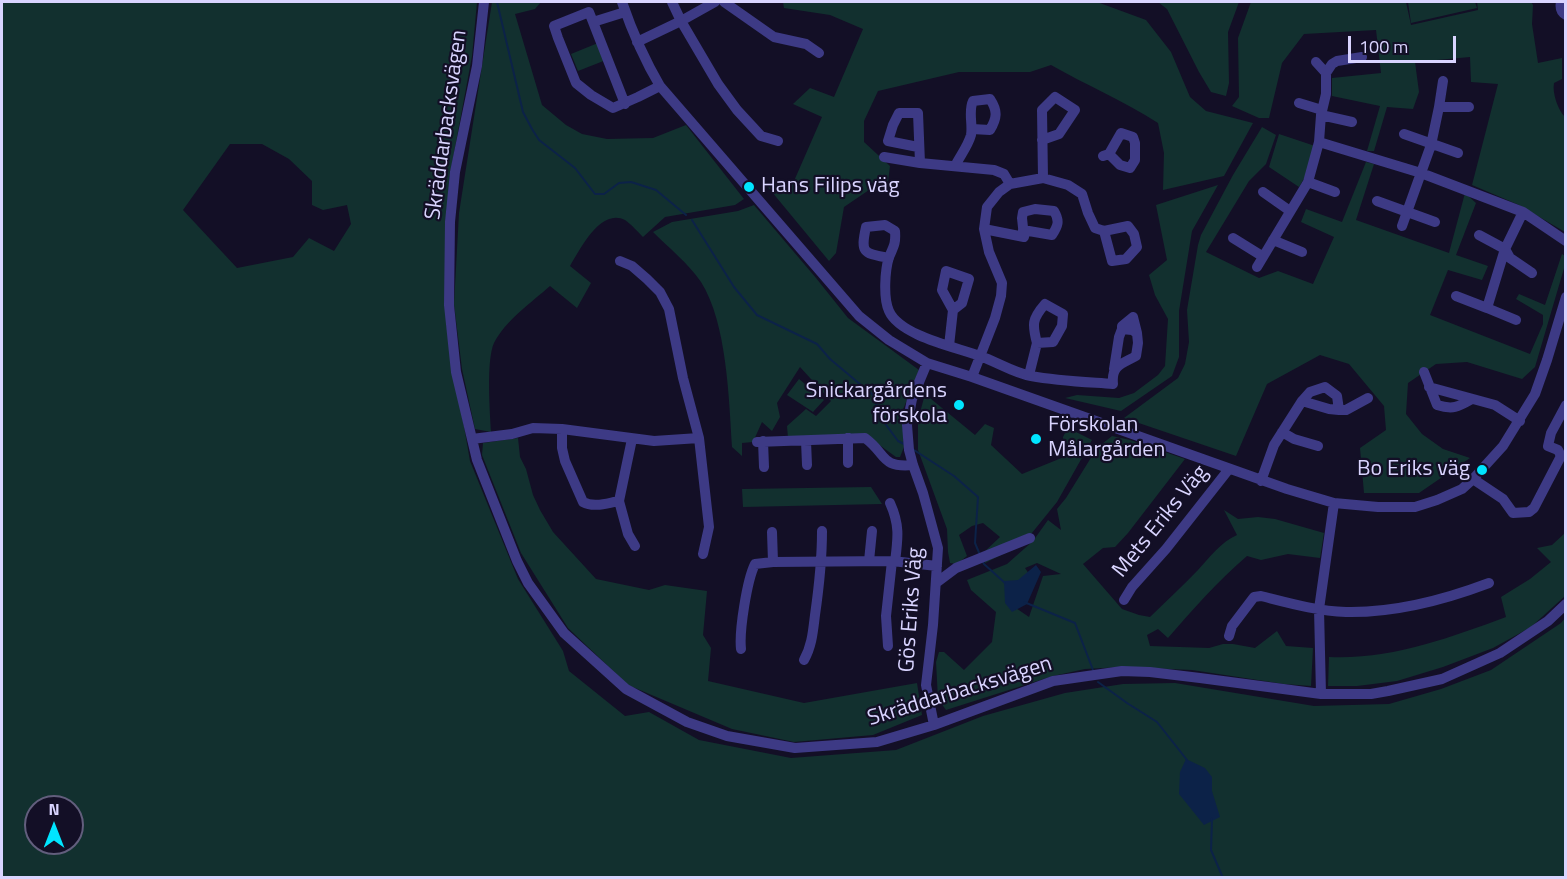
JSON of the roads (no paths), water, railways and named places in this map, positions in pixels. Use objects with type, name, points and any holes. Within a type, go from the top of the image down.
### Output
[{"type":"street","name":"Skräddarbacksvägen","points":[[484,2],[477,66],[455,172],[450,222],[449,305],[456,372],[477,460],[528,583],[564,633],[626,689],[687,722],[727,736],[795,748],[877,742],[934,725],[1053,681],[1122,671],[1150,672],[1320,694],[1388,691],[1442,679],[1500,653],[1548,621],[1566,603]]},
{"type":"street","points":[[672,2],[718,84],[737,110],[761,136],[778,141]]},
{"type":"street","points":[[638,42],[715,2]]},
{"type":"street","points":[[724,2],[774,37],[806,44],[819,53]]},
{"type":"street","points":[[1561,2],[1562,13],[1566,15]]},
{"type":"street","points":[[593,22],[624,7],[649,67],[660,86],[859,316],[889,340],[927,363],[1229,469]]},
{"type":"street","points":[[624,104],[589,12],[554,26],[576,83],[612,108],[624,104],[660,86]]},
{"type":"street","points":[[1257,267],[1308,182],[1319,142],[1326,94],[1326,73],[1337,61],[1362,57]]},
{"type":"street","points":[[1316,62],[1326,73]]},
{"type":"street","points":[[1402,226],[1431,145],[1443,81]]},
{"type":"street","points":[[1299,103],[1352,122]]},
{"type":"street","points":[[1439,107],[1469,107]]},
{"type":"street","points":[[955,166],[970,138],[972,129]]},
{"type":"street","points":[[1404,134],[1458,153]]},
{"type":"street","points":[[1042,140],[1043,178]]},
{"type":"street","points":[[1319,142],[1421,173],[1523,212],[1566,241]]},
{"type":"street","points":[[918,147],[920,163]]},
{"type":"street","points":[[884,157],[994,170],[1004,174],[1010,184]]},
{"type":"street","points":[[972,377],[1001,296],[1002,283],[989,252],[984,229],[987,207],[999,192],[1010,184],[1043,178],[1068,185],[1082,194],[1095,228],[1104,231]]},
{"type":"street","points":[[1308,182],[1335,192]]},
{"type":"street","points":[[1263,192],[1290,211]]},
{"type":"street","points":[[1377,201],[1436,222]]},
{"type":"street","points":[[1488,308],[1505,249],[1523,212]]},
{"type":"street","points":[[984,229],[1024,237],[1023,230]]},
{"type":"street","points":[[1479,236],[1505,249],[1510,258],[1532,273]]},
{"type":"street","points":[[1233,238],[1262,256]]},
{"type":"street","points":[[1273,240],[1302,252]]},
{"type":"street","points":[[889,258],[885,278],[888,310],[897,323],[927,339],[1029,375],[1068,381],[1113,384],[1112,375],[1119,337],[1122,329],[1132,330],[1137,333],[1136,356],[1114,369]]},
{"type":"street","points":[[620,261],[632,266],[647,279],[660,292],[669,309],[683,378],[699,438],[709,527],[703,555]]},
{"type":"street","points":[[1456,296],[1516,320]]},
{"type":"street","points":[[1565,303],[1535,394],[1503,446],[1473,478],[1503,498],[1513,513],[1528,512],[1534,508],[1561,456],[1558,450],[1548,446],[1551,433],[1566,405]]},
{"type":"street","points":[[949,345],[953,310]]},
{"type":"street","points":[[1029,375],[1037,343]]},
{"type":"street","name":"Gös Eriks Väg","points":[[927,363],[912,399],[907,425],[909,450],[934,528],[938,548],[926,685],[934,725]]},
{"type":"street","points":[[1424,372],[1437,405],[1444,408],[1457,408],[1472,399]]},
{"type":"street","points":[[1261,481],[1274,445],[1302,400],[1310,392],[1325,387],[1337,396],[1339,410]]},
{"type":"street","points":[[1429,387],[1496,405],[1520,420]]},
{"type":"street","points":[[1302,400],[1329,409],[1346,410],[1368,398]]},
{"type":"street","points":[[472,439],[512,434],[533,428],[562,429],[654,441],[699,438]]},
{"type":"street","points":[[562,429],[565,461],[583,502],[594,506],[619,501]]},
{"type":"street","points":[[1282,432],[1294,439],[1318,446]]},
{"type":"street","points":[[764,467],[760,442],[848,438],[865,438],[890,464],[913,465]]},
{"type":"street","points":[[848,438],[849,463]]},
{"type":"street","points":[[633,439],[619,501],[628,534],[635,546]]},
{"type":"street","points":[[806,441],[807,465]]},
{"type":"street","name":"Mets Eriks Väg","points":[[1124,600],[1132,587],[1166,549],[1229,469],[1334,503],[1378,507],[1422,505],[1462,489],[1473,478]]},
{"type":"street","points":[[888,646],[886,616],[898,530],[895,513],[890,503]]},
{"type":"street","points":[[1320,694],[1319,609],[1334,503]]},
{"type":"street","points":[[804,660],[810,649],[819,591],[822,531]]},
{"type":"street","points":[[869,561],[872,531]]},
{"type":"street","points":[[772,532],[773,562]]},
{"type":"street","points":[[936,583],[956,568],[1030,538]]},
{"type":"street","points":[[741,649],[740,638],[751,572],[755,564],[869,561],[937,566]]},
{"type":"street","points":[[1228,636],[1232,626],[1254,597],[1261,596],[1319,609],[1347,612],[1421,604],[1490,583]]},
{"type":"water","points":[[1036,565],[1041,572],[1027,604],[1012,612],[1005,603],[1004,581],[1018,580]]},
{"type":"water","points":[[1186,759],[1205,768],[1212,777],[1212,791],[1220,817],[1204,825],[1179,794],[1180,772]]},
{"type":"waterway","points":[[497,2],[523,112],[539,140],[575,168],[595,194],[604,194],[619,183],[631,182],[656,190],[686,215]]},
{"type":"waterway","points":[[692,220],[734,287],[757,315],[817,344],[830,359],[873,395],[881,418],[898,441],[904,444]]},
{"type":"waterway","points":[[914,450],[954,476],[978,497],[975,543],[980,555]]},
{"type":"waterway","points":[[982,560],[1005,583]]},
{"type":"waterway","points":[[1024,602],[1075,623],[1093,670]]},
{"type":"waterway","points":[[1098,682],[1157,722],[1187,760]]},
{"type":"waterway","points":[[1212,818],[1211,850],[1223,878]]},
{"type":"place","name":"Hans Filips väg","points":[[749,187]]},
{"type":"place","name":"Snickargårdens förskola","points":[[959,405]]},
{"type":"place","name":"Förskolan Målargården","points":[[1036,439]]},
{"type":"place","name":"Bo Eriks väg","points":[[1482,470]]}]
